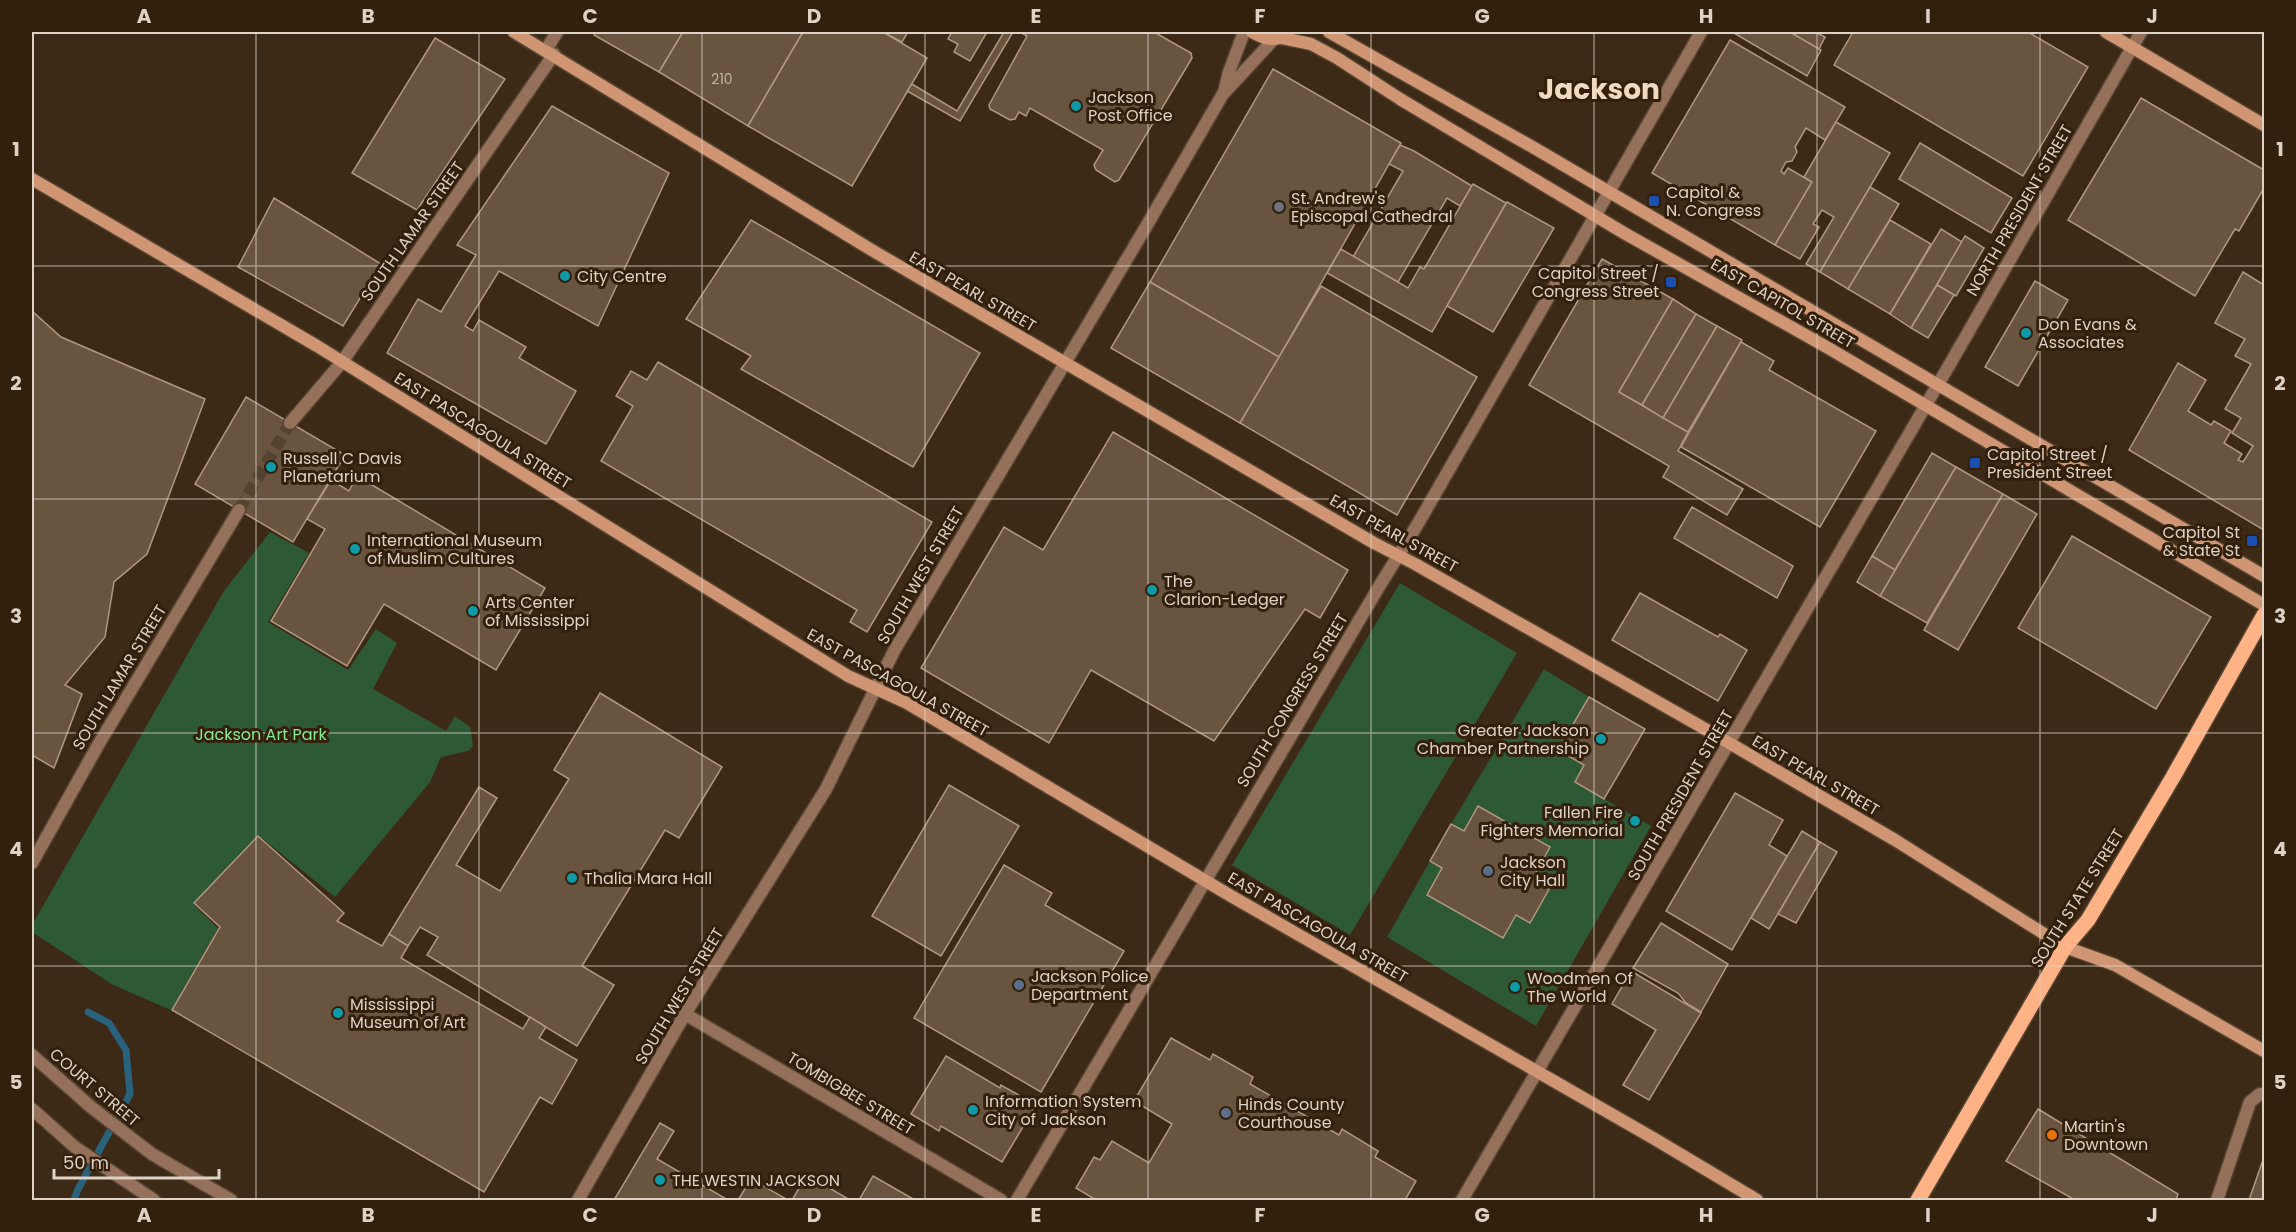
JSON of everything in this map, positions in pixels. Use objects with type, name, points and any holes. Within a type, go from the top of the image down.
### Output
[{"type":"main road","name":"EAST PEARL STREET","points":[[514,32],[837,229],[1399,556],[1729,743],[1930,861],[2065,946],[2115,965],[2265,1051]]},
{"type":"main road","name":"EAST CAPITOL STREET","points":[[1252,32],[1261,37],[1283,36],[1323,49],[1400,99],[1595,215],[1701,274],[2265,605]]},
{"type":"main road","name":"EAST CAPITOL STREET","points":[[1329,32],[1609,191],[2265,576]]},
{"type":"main road","points":[[2106,32],[2265,125]]},
{"type":"main road","name":"EAST PASCAGOULA STREET","points":[[32,179],[342,362],[848,676],[907,704],[1756,1200]]},
{"type":"main road","name":"SOUTH STATE STREET","points":[[1918,1200],[2065,946],[2088,920],[2173,777],[2265,615]]},
{"type":"street","name":"SOUTH LAMAR STREET","points":[[291,423],[342,362],[550,52],[557,32]]},
{"type":"street","name":"SOUTH WEST STREET","points":[[1224,92],[1244,32]]},
{"type":"street","name":"SOUTH CONGRESS STREET","points":[[1017,1200],[1399,556],[1701,32]]},
{"type":"street","name":"NORTH PRESIDENT STREET","points":[[1925,405],[2140,32]]},
{"type":"street","name":"SOUTH WEST STREET","points":[[578,1200],[686,1014],[826,789],[894,651],[1224,92],[1283,36]]},
{"type":"street","name":"SOUTH PRESIDENT STREET","points":[[1462,1200],[1925,405]]},
{"type":"street","name":"SOUTH LAMAR STREET","points":[[32,863],[96,747],[239,510]]},
{"type":"street","name":"TOMBIGBEE STREET","points":[[686,1014],[1001,1200]]},
{"type":"street","name":"COURT STREET","points":[[32,1055],[91,1107],[152,1154],[231,1200]]},
{"type":"street","points":[[2217,1200],[2250,1102],[2260,1094],[2265,1094]]},
{"type":"street","points":[[32,1109],[76,1148],[154,1200]]},
{"type":"green space","name":"Jackson Art Park","points":[[270,532],[309,553],[268,622],[348,670],[376,629],[397,643],[373,689],[446,731],[455,716],[470,727],[473,746],[468,751],[441,757],[430,782],[335,897],[258,835],[193,904],[218,928],[171,1010],[113,985],[32,932],[32,925],[224,591]]},
{"type":"green space","points":[[1400,583],[1517,653],[1350,935],[1232,865]]},
{"type":"green space","points":[[1544,669],[1589,697],[1558,750],[1584,765],[1575,782],[1651,826],[1536,1026],[1387,937],[1430,861],[1442,868],[1427,895],[1516,915],[1530,923],[1551,884],[1535,874],[1478,807],[1464,831],[1451,824]]},
{"type":"building","points":[[596,32],[683,32],[659,72],[594,35]]},
{"type":"building","points":[[683,32],[803,32],[748,126],[659,72]]},
{"type":"building","points":[[803,32],[883,32],[927,58],[852,186],[748,126]]},
{"type":"building","points":[[883,32],[908,32],[902,42]]},
{"type":"building","points":[[952,32],[987,32],[970,61],[954,52],[958,44],[948,39]]},
{"type":"building","points":[[1004,32],[1013,32],[960,121],[907,91],[912,84],[957,111]]},
{"type":"building","name":"Jackson Post Office","points":[[1020,32],[1154,32],[1191,53],[1192,58],[1119,180],[1115,182],[1096,170],[1094,165],[1103,150],[1030,108],[1026,116],[1019,112],[1015,119],[1010,120],[990,109],[989,105],[1027,36]]},
{"type":"building","points":[[1735,32],[1790,32],[1821,50],[1807,76]]},
{"type":"building","points":[[1790,32],[1815,32],[1825,37],[1819,49]]},
{"type":"building","points":[[1853,32],[2028,32],[2088,67],[2023,176],[1834,65]]},
{"type":"building","points":[[435,38],[505,79],[417,210],[352,173]]},
{"type":"building","points":[[1730,40],[1845,107],[1825,140],[1806,128],[1795,147],[1797,152],[1792,161],[1786,162],[1781,171],[1784,174],[1788,168],[1812,182],[1775,245],[1652,173]]},
{"type":"building","name":"St. Andrew's Episcopal Cathedral","points":[[1273,69],[1401,143],[1279,357],[1150,282]]},
{"type":"building","points":[[2141,98],[2264,170],[2264,188],[2239,231],[2235,229],[2195,296],[2068,220]]},
{"type":"building","name":"City Centre","points":[[552,106],[669,173],[598,326],[499,271],[465,326],[473,331],[479,320],[526,347],[519,358],[576,391],[546,444],[387,353],[418,299],[441,312],[476,255],[457,245]]},
{"type":"building","points":[[1836,122],[1890,153],[1820,272],[1806,264],[1834,217],[1822,210],[1813,224],[1819,227],[1800,259],[1775,245],[1812,182],[1804,177]]},
{"type":"building","points":[[1920,143],[2012,198],[1991,233],[1899,179]]},
{"type":"building","points":[[1400,145],[1472,186],[1460,206],[1447,198],[1398,282],[1353,257],[1403,171],[1389,164]]},
{"type":"building","points":[[1473,184],[1506,203],[1432,332],[1327,273],[1341,249],[1408,288],[1420,267],[1424,269]]},
{"type":"building","points":[[1870,187],[1899,204],[1848,289],[1820,272]]},
{"type":"building","points":[[274,198],[381,264],[343,326],[238,267]]},
{"type":"building","points":[[1507,202],[1554,228],[1493,332],[1447,306]]},
{"type":"building","points":[[751,220],[980,353],[913,467],[741,369],[751,356],[686,319]]},
{"type":"building","points":[[1890,220],[1931,244],[1890,314],[1848,289]]},
{"type":"building","points":[[1941,229],[1962,242],[1911,328],[1890,314]]},
{"type":"building","points":[[1965,236],[1984,248],[1956,296],[1937,285]]},
{"type":"building","points":[[1602,259],[1673,299],[1619,392],[1688,432],[1678,451],[1743,489],[1727,515],[1663,477],[1669,466],[1529,385]]},
{"type":"building","points":[[2243,272],[2264,285],[2264,524],[2262,529],[2129,450],[2178,363],[2206,380],[2188,411],[2211,425],[2214,421],[2231,431],[2224,443],[2242,454],[2238,460],[2243,462],[2253,446],[2232,433],[2241,418],[2225,409],[2251,364],[2235,356],[2245,339],[2215,323]]},
{"type":"building","name":"Don Evans & Associates","points":[[2035,281],[2068,300],[2018,386],[1985,367]]},
{"type":"building","points":[[1150,282],[1279,357],[1240,423],[1111,348]]},
{"type":"building","points":[[1937,285],[1954,295],[1928,338],[1911,328]]},
{"type":"building","points":[[1321,286],[1477,377],[1397,515],[1240,423]]},
{"type":"building","points":[[1673,299],[1696,314],[1642,405],[1619,392]]},
{"type":"building","points":[[32,311],[61,337],[205,399],[147,554],[114,582],[105,637],[65,685],[82,694],[54,768],[32,755]]},
{"type":"building","points":[[1696,314],[1717,326],[1663,418],[1642,405]]},
{"type":"building","points":[[1717,326],[1742,340],[1688,432],[1663,418]]},
{"type":"building","points":[[1741,342],[1774,361],[1769,370],[1876,431],[1820,527],[1681,447]]},
{"type":"building","points":[[658,362],[932,522],[867,632],[850,622],[857,610],[601,461],[633,406],[616,396],[631,371],[647,380]]},
{"type":"building","name":"Russell C Davis Planetarium","points":[[246,397],[345,455],[293,542],[195,484]]},
{"type":"building","name":"The Clarion-Ledger","points":[[1113,432],[1348,570],[1320,618],[1305,609],[1214,741],[1091,670],[1049,743],[921,668],[1004,527],[1043,550]]},
{"type":"building","points":[[1932,453],[1956,467],[1895,570],[1872,556]]},
{"type":"building","points":[[1956,467],[2003,494],[1927,623],[1880,596]]},
{"type":"building","name":"Arts Center of Mississippi","points":[[357,476],[545,588],[496,670],[384,604],[347,666],[271,621],[325,529],[307,519],[331,480],[349,491]]},
{"type":"building","points":[[2003,494],[2037,514],[1958,650],[1924,630]]},
{"type":"building","points":[[1692,507],[1793,566],[1777,598],[1674,538]]},
{"type":"building","points":[[2072,536],[2211,617],[2156,709],[2018,628]]},
{"type":"building","points":[[1872,556],[1895,570],[1880,596],[1857,582]]},
{"type":"building","points":[[1640,593],[1718,637],[1720,634],[1747,650],[1718,701],[1612,640]]},
{"type":"building","name":"Thalia Mara Hall","points":[[600,693],[722,767],[679,838],[665,830],[582,966],[614,985],[577,1046],[427,955],[438,937],[420,927],[408,946],[389,934],[479,787],[497,798],[456,865],[500,891],[569,779],[554,770]]},
{"type":"building","name":"Greater Jackson Chamber Partnership","points":[[1589,697],[1645,729],[1604,799],[1575,782],[1584,765],[1558,750]]},
{"type":"building","points":[[949,785],[1019,826],[941,956],[872,916]]},
{"type":"building","points":[[1735,793],[1783,820],[1769,845],[1787,856],[1732,950],[1666,911]]},
{"type":"building","name":"Jackson City Hall","points":[[1478,806],[1550,847],[1535,874],[1552,884],[1530,923],[1516,915],[1503,938],[1427,895],[1442,868],[1430,861],[1451,824],[1464,831]]},
{"type":"building","points":[[1802,831],[1820,842],[1769,929],[1751,918]]},
{"type":"building","name":"Mississippi Museum of Art","points":[[258,836],[344,913],[337,921],[382,946],[389,934],[408,946],[401,958],[523,1029],[530,1017],[546,1027],[539,1038],[577,1060],[552,1104],[540,1097],[484,1192],[172,1010],[220,927],[194,903]]},
{"type":"building","points":[[1820,842],[1837,852],[1796,923],[1778,914]]},
{"type":"building","name":"Jackson Police Department","points":[[1004,865],[1052,893],[1045,905],[1124,951],[1041,1092],[914,1018]]},
{"type":"building","points":[[1661,923],[1728,964],[1701,1012],[1686,1003],[1678,993],[1633,968]]},
{"type":"building","points":[[1631,971],[1701,1013],[1649,1100],[1623,1085],[1656,1030],[1612,1004]]},
{"type":"building","name":"Hinds County Courthouse","points":[[1171,1038],[1210,1060],[1213,1054],[1253,1077],[1250,1084],[1339,1135],[1342,1129],[1378,1151],[1375,1157],[1416,1181],[1405,1200],[1096,1200],[1076,1188],[1094,1157],[1100,1160],[1112,1141],[1149,1163],[1172,1124],[1134,1101]]},
{"type":"building","name":"Information System City of Jackson","points":[[946,1056],[1000,1088],[1001,1085],[1036,1105],[1002,1162],[941,1126],[939,1131],[911,1114]]},
{"type":"building","name":"Martin's Downtown","points":[[2038,1109],[2178,1194],[2176,1200],[2075,1200],[2006,1161]]},
{"type":"building","name":"THE WESTIN JACKSON","points":[[660,1123],[674,1131],[657,1159],[728,1200],[614,1200]]},
{"type":"building","points":[[2264,1157],[2264,1200],[2249,1200]]},
{"type":"building","name":"THE WESTIN JACKSON","points":[[807,1175],[850,1200],[792,1200]]},
{"type":"building","name":"THE WESTIN JACKSON","points":[[873,1176],[915,1200],[859,1200]]},
{"type":"building","name":"THE WESTIN JACKSON","points":[[751,1179],[788,1200],[738,1200]]},
{"type":"waterway","points":[[74,1200],[130,1094],[126,1050],[109,1023],[88,1012]]},
{"type":"tunnel","points":[[239,510],[290,423]]},
{"type":"place","name":"Jackson Post Office","points":[[1076,106]]},
{"type":"place","name":"Capitol & N. Congress","points":[[1654,201]]},
{"type":"place","name":"St. Andrew's Episcopal Cathedral","points":[[1279,207]]},
{"type":"place","name":"City Centre","points":[[565,276]]},
{"type":"place","name":"Capitol Street / Congress Street","points":[[1671,282]]},
{"type":"place","name":"Don Evans & Associates","points":[[2026,333]]},
{"type":"place","name":"Capitol Street / President Street","points":[[1975,463]]},
{"type":"place","name":"Russell C Davis Planetarium","points":[[271,467]]},
{"type":"place","name":"Capitol St & State St","points":[[2252,541]]},
{"type":"place","name":"International Museum of Muslim Cultures","points":[[355,549]]},
{"type":"place","name":"The Clarion-Ledger","points":[[1152,590]]},
{"type":"place","name":"Arts Center of Mississippi","points":[[473,611]]},
{"type":"place","name":"Greater Jackson Chamber Partnership","points":[[1601,739]]},
{"type":"place","name":"Fallen Fire Fighters Memorial","points":[[1635,821]]},
{"type":"place","name":"Jackson City Hall","points":[[1488,871]]},
{"type":"place","name":"Thalia Mara Hall","points":[[572,878]]},
{"type":"place","name":"Jackson Police Department","points":[[1019,985]]},
{"type":"place","name":"Woodmen Of The World","points":[[1515,987]]},
{"type":"place","name":"Mississippi Museum of Art","points":[[338,1013]]},
{"type":"place","name":"Information System City of Jackson","points":[[973,1110]]},
{"type":"place","name":"Hinds County Courthouse","points":[[1226,1113]]},
{"type":"place","name":"Martin's Downtown","points":[[2052,1135]]},
{"type":"place","name":"THE WESTIN JACKSON","points":[[660,1180]]},
{"type":"district","name":"Jackson","points":[[1599,89]]}]
